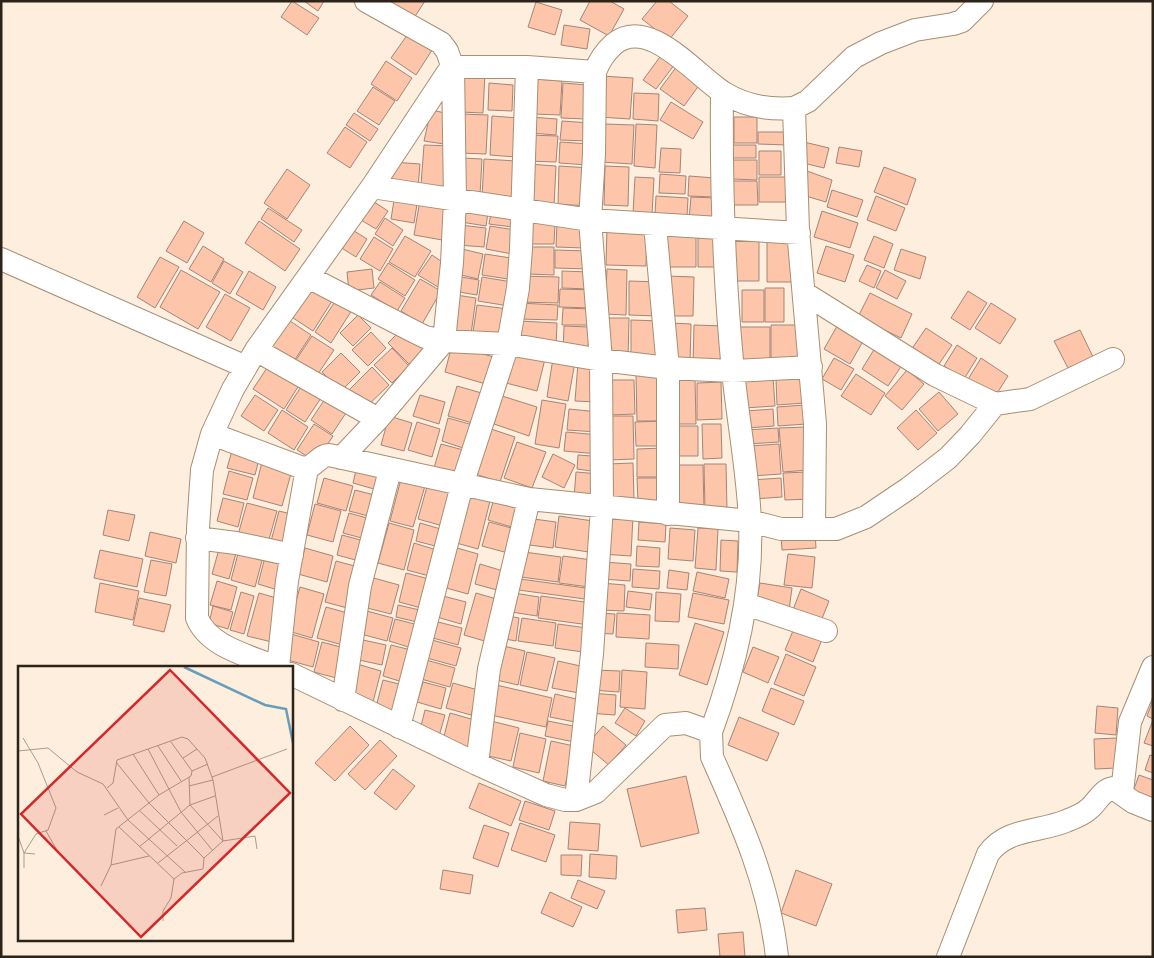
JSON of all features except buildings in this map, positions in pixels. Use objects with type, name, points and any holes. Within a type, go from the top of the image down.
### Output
[{"type":"street","points":[[341,458],[378,419],[444,341],[452,264],[455,199],[453,68],[447,52],[441,43],[366,1]]},
{"type":"street","points":[[576,800],[592,654],[602,508],[601,360],[590,220],[594,154],[595,72],[598,62],[615,43],[631,35],[639,36],[674,54],[722,92],[758,106],[777,109],[794,108],[808,101],[854,58],[881,43],[915,30],[962,21],[982,1]]},
{"type":"street","points":[[399,727],[462,485],[508,344],[518,288],[527,67]]},
{"type":"street","points":[[275,666],[216,641],[201,629],[196,610],[197,538],[202,470],[212,434],[251,358],[372,187],[442,80],[453,68],[527,67],[595,72]]},
{"type":"street","points":[[722,92],[723,229],[733,371],[750,521],[746,604],[736,650],[711,732],[712,758],[751,845],[763,880],[777,957]]},
{"type":"street","points":[[794,108],[799,233],[816,424],[814,529]]},
{"type":"street","points":[[372,187],[590,220],[799,233]]},
{"type":"street","points":[[655,225],[668,368],[668,514]]},
{"type":"street","points":[[1,259],[251,358],[378,419]]},
{"type":"street","points":[[308,277],[425,337],[444,341],[508,344],[601,360],[668,368],[733,371],[811,367]]},
{"type":"street","points":[[804,293],[935,375],[995,404],[1030,399],[1113,358]]},
{"type":"street","points":[[212,434],[289,464],[308,468],[315,465],[326,454],[390,470],[529,499],[602,508],[750,521],[780,529],[836,529],[866,516],[909,488],[948,458],[995,404]]},
{"type":"street","points":[[277,666],[292,555],[308,468]]},
{"type":"street","points":[[343,700],[360,586],[390,470]]},
{"type":"street","points":[[477,764],[489,669],[529,499]]},
{"type":"street","points":[[197,538],[236,543],[292,555]]},
{"type":"street","points":[[746,604],[826,631]]},
{"type":"street","points":[[1122,792],[1130,722],[1153,667]]},
{"type":"street","points":[[292,674],[477,764],[546,795],[565,800],[586,798],[606,785],[665,725],[678,722],[711,732]]},
{"type":"street","points":[[948,957],[988,854],[996,844],[1012,835],[1065,822],[1088,810],[1106,790],[1113,788],[1122,792],[1133,802],[1153,810]]}]
